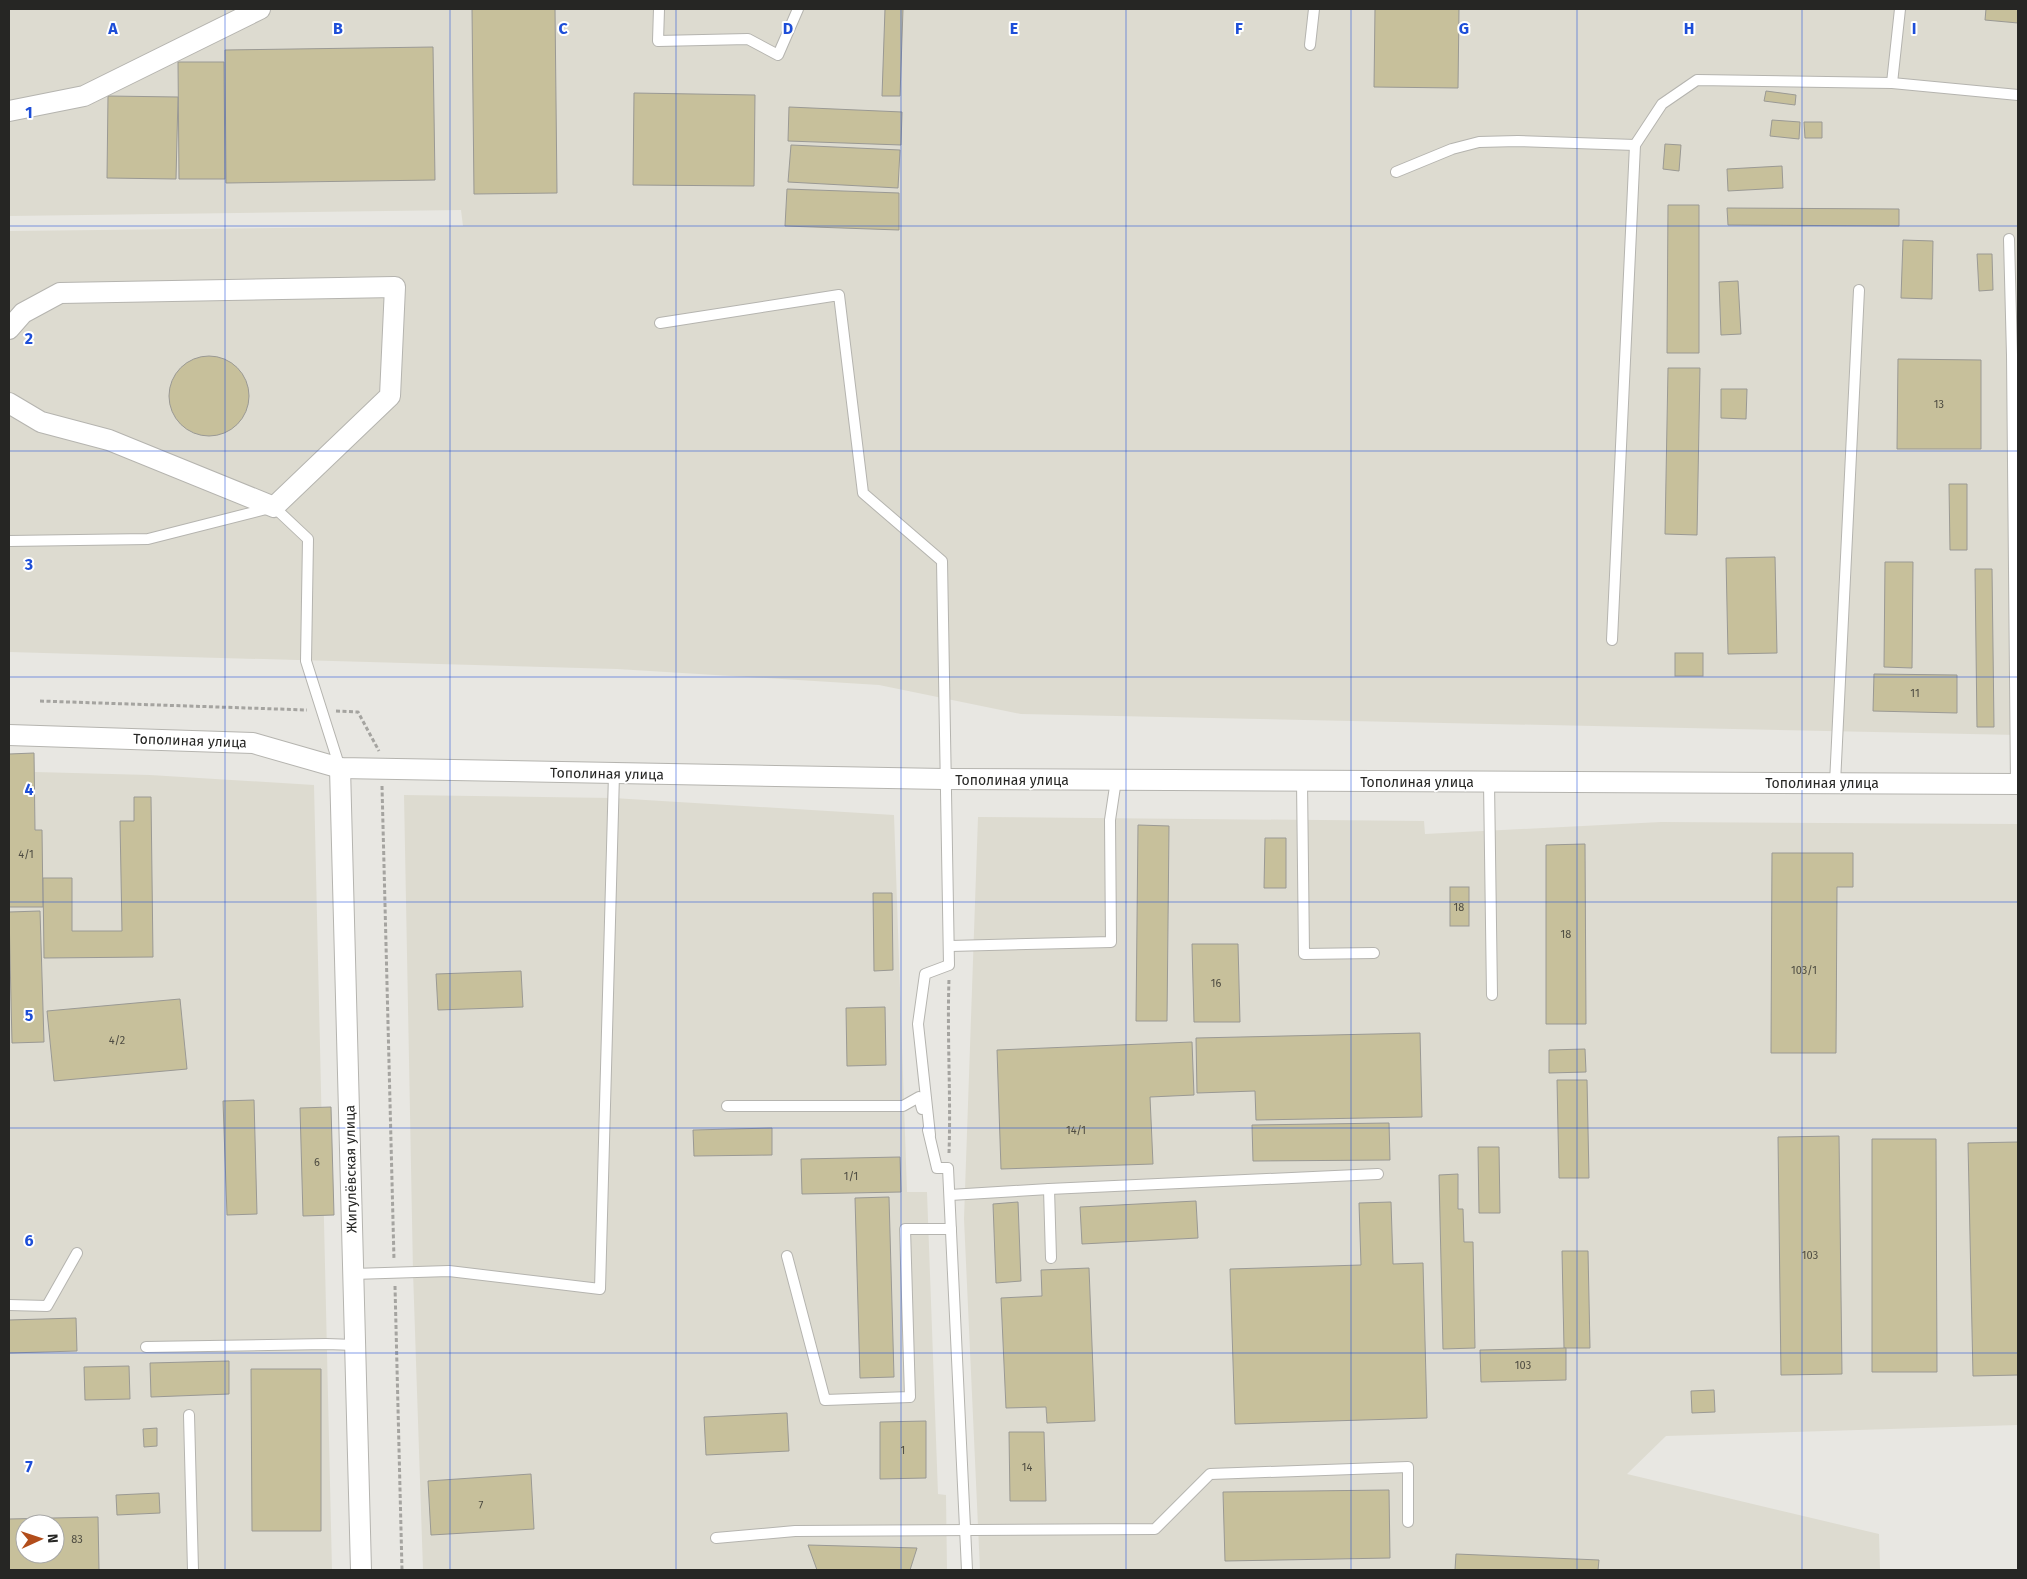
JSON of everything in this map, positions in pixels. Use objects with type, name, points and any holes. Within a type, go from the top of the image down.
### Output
[{"type":"street","points":[[9,111],[84,96],[260,9]]},
{"type":"street","points":[[9,329],[23,313],[60,294],[395,287],[390,396],[274,507],[109,440],[41,422],[9,403]]},
{"type":"street","name":"Тополиная улица","points":[[9,735],[253,743],[340,768],[944,779],[2017,784]]},
{"type":"street","name":"Жигулёвская улица","points":[[340,768],[361,1570]]},
{"type":"lane","points":[[660,9],[658,41],[748,39],[778,54],[798,9]]},
{"type":"lane","points":[[1310,45],[1314,9]]},
{"type":"lane","points":[[1892,82],[1900,9]]},
{"type":"lane","points":[[1612,640],[1636,145],[1662,104],[1697,80],[1892,82],[2018,95]]},
{"type":"lane","points":[[1396,172],[1452,149],[1479,142],[1518,141],[1636,145]]},
{"type":"lane","points":[[2009,239],[2015,355],[2017,784]]},
{"type":"lane","points":[[1835,784],[1859,290]]},
{"type":"lane","points":[[660,323],[839,295],[863,493],[942,561],[944,779],[950,946],[949,965],[925,974],[918,1024],[930,1135]]},
{"type":"lane","points":[[9,541],[148,539],[274,507],[308,539],[306,661],[340,768]]},
{"type":"lane","points":[[354,1274],[449,1271],[600,1289],[614,774]]},
{"type":"lane","points":[[950,946],[1111,942],[1110,820],[1116,780]]},
{"type":"lane","points":[[1302,781],[1304,954],[1374,953]]},
{"type":"lane","points":[[1489,782],[1492,995]]},
{"type":"lane","points":[[727,1106],[903,1106],[919,1097],[937,1168],[948,1168],[966,1570]]},
{"type":"lane","points":[[950,1195],[1049,1188],[1378,1174]]},
{"type":"lane","points":[[1049,1188],[1051,1258]]},
{"type":"lane","points":[[786,1256],[825,1400],[910,1397],[905,1229],[951,1229]]},
{"type":"lane","points":[[9,1305],[47,1306],[77,1253]]},
{"type":"lane","points":[[146,1347],[355,1345]]},
{"type":"lane","points":[[189,1415],[193,1570]]},
{"type":"lane","points":[[716,1538],[795,1531],[965,1532],[1156,1528],[1210,1474],[1408,1467],[1408,1522]]},
{"type":"path","points":[[948,1168],[950,1131],[948,1088],[950,1068],[947,1039],[949,965]]},
{"type":"shaded area","points":[[9,9],[2018,9],[2018,735],[1021,714],[879,685],[617,669],[9,652],[9,231],[463,226],[461,210],[9,216]]},
{"type":"shaded area","points":[[34,753],[35,772],[150,775],[314,785],[332,1570],[9,1570],[9,754]]},
{"type":"shaded area","points":[[404,795],[613,798],[894,815],[907,1192],[927,1192],[938,1494],[946,1495],[947,1570],[423,1570],[413,1272]]},
{"type":"shaded area","points":[[978,817],[1424,821],[1425,834],[1661,822],[2018,824],[2018,1425],[1666,1436],[1627,1474],[1879,1534],[1880,1570],[980,1570],[964,1219]]},
{"type":"building","points":[[472,9],[555,9],[557,193],[474,194]]},
{"type":"building","points":[[885,9],[903,9],[900,96],[882,96]]},
{"type":"building","points":[[1375,9],[1459,9],[1458,88],[1374,87]]},
{"type":"building","points":[[1986,9],[2018,9],[2018,23],[1985,20]]},
{"type":"building","points":[[433,47],[435,180],[226,183],[225,50]]},
{"type":"building","points":[[178,62],[224,62],[225,179],[179,179]]},
{"type":"building","points":[[1766,91],[1796,95],[1795,105],[1764,101]]},
{"type":"building","points":[[634,93],[755,95],[754,186],[633,185]]},
{"type":"building","points":[[108,96],[178,97],[176,179],[107,178]]},
{"type":"building","points":[[789,107],[902,112],[901,145],[788,141]]},
{"type":"building","points":[[1772,120],[1800,122],[1799,139],[1770,136]]},
{"type":"building","points":[[1804,122],[1822,122],[1822,138],[1805,138]]},
{"type":"building","points":[[1665,144],[1681,145],[1679,171],[1663,169]]},
{"type":"building","points":[[791,145],[900,150],[898,188],[788,182]]},
{"type":"building","points":[[1782,166],[1783,188],[1728,191],[1727,169]]},
{"type":"building","points":[[787,189],[899,193],[899,230],[785,226]]},
{"type":"building","points":[[1668,205],[1699,205],[1699,353],[1667,353]]},
{"type":"building","points":[[1727,208],[1899,209],[1899,226],[1728,225]]},
{"type":"building","points":[[1903,240],[1933,241],[1932,299],[1901,298]]},
{"type":"building","points":[[1977,254],[1992,254],[1993,290],[1979,291]]},
{"type":"building","points":[[1738,281],[1741,334],[1721,335],[1719,282]]},
{"type":"building","points":[[209,356],[224,359],[237,368],[246,381],[249,396],[246,411],[237,424],[224,433],[209,436],[194,433],[181,424],[172,411],[169,396],[172,381],[181,368],[194,359]]},
{"type":"building","points":[[1898,359],[1981,360],[1981,449],[1897,449]]},
{"type":"building","points":[[1668,368],[1700,368],[1697,535],[1665,534]]},
{"type":"building","points":[[1721,389],[1747,389],[1746,419],[1721,418]]},
{"type":"building","points":[[1949,484],[1967,484],[1967,550],[1950,550]]},
{"type":"building","points":[[1775,557],[1777,653],[1728,654],[1726,558]]},
{"type":"building","points":[[1885,562],[1913,562],[1912,668],[1884,667]]},
{"type":"building","points":[[1975,569],[1992,569],[1994,727],[1977,727]]},
{"type":"building","points":[[1675,653],[1703,653],[1703,676],[1675,676]]},
{"type":"building","points":[[1874,674],[1957,675],[1957,713],[1873,711]]},
{"type":"building","points":[[34,753],[35,830],[42,830],[43,907],[9,907],[9,754]]},
{"type":"building","points":[[134,797],[151,797],[153,957],[44,958],[43,878],[72,878],[72,931],[122,931],[120,821],[134,821]]},
{"type":"building","points":[[1138,825],[1169,826],[1167,1021],[1136,1021]]},
{"type":"building","points":[[1265,838],[1286,838],[1286,888],[1264,888]]},
{"type":"building","points":[[1585,844],[1586,1024],[1546,1024],[1546,845]]},
{"type":"building","points":[[1772,853],[1853,853],[1853,887],[1837,887],[1836,1053],[1771,1053]]},
{"type":"building","points":[[1450,887],[1469,887],[1469,926],[1450,926]]},
{"type":"building","points":[[873,893],[892,893],[893,970],[874,971]]},
{"type":"building","points":[[40,911],[44,1042],[12,1043],[9,912]]},
{"type":"building","points":[[1192,944],[1238,944],[1240,1022],[1194,1022]]},
{"type":"building","points":[[521,971],[523,1007],[438,1010],[436,974]]},
{"type":"building","points":[[180,999],[187,1069],[54,1081],[47,1011]]},
{"type":"building","points":[[885,1007],[886,1065],[847,1066],[846,1008]]},
{"type":"building","points":[[1420,1033],[1422,1117],[1256,1120],[1255,1091],[1197,1093],[1196,1038]]},
{"type":"building","points":[[1192,1042],[1194,1095],[1150,1097],[1153,1164],[1001,1169],[997,1050]]},
{"type":"building","points":[[1585,1049],[1586,1072],[1549,1073],[1549,1050]]},
{"type":"building","points":[[1557,1080],[1587,1080],[1589,1178],[1559,1178]]},
{"type":"building","points":[[254,1100],[257,1214],[227,1215],[223,1101]]},
{"type":"building","points":[[331,1107],[334,1215],[303,1216],[300,1108]]},
{"type":"building","points":[[1389,1123],[1390,1160],[1253,1161],[1252,1125]]},
{"type":"building","points":[[772,1128],[772,1155],[694,1156],[693,1130]]},
{"type":"building","points":[[1839,1136],[1842,1374],[1781,1375],[1778,1137]]},
{"type":"building","points":[[1872,1139],[1936,1139],[1937,1372],[1872,1372]]},
{"type":"building","points":[[2018,1142],[2018,1375],[1973,1376],[1968,1143]]},
{"type":"building","points":[[1478,1147],[1499,1147],[1500,1213],[1479,1213]]},
{"type":"building","points":[[900,1157],[901,1192],[802,1194],[801,1159]]},
{"type":"building","points":[[1458,1174],[1458,1209],[1463,1209],[1464,1242],[1473,1242],[1475,1348],[1443,1349],[1439,1175]]},
{"type":"building","points":[[889,1197],[894,1377],[860,1378],[855,1198]]},
{"type":"building","points":[[1196,1201],[1198,1238],[1082,1244],[1080,1207]]},
{"type":"building","points":[[1018,1202],[1021,1281],[996,1283],[993,1204]]},
{"type":"building","points":[[1391,1202],[1393,1264],[1423,1263],[1427,1418],[1235,1424],[1230,1269],[1361,1265],[1359,1203]]},
{"type":"building","points":[[1562,1251],[1588,1251],[1590,1348],[1564,1348]]},
{"type":"building","points":[[1089,1268],[1095,1421],[1047,1423],[1046,1407],[1006,1408],[1001,1298],[1042,1296],[1041,1270]]},
{"type":"building","points":[[76,1318],[77,1351],[9,1353],[9,1320]]},
{"type":"building","points":[[1566,1348],[1566,1380],[1481,1382],[1480,1350]]},
{"type":"building","points":[[229,1361],[229,1394],[151,1397],[150,1363]]},
{"type":"building","points":[[129,1366],[130,1399],[85,1400],[84,1367]]},
{"type":"building","points":[[251,1369],[321,1369],[321,1531],[252,1531]]},
{"type":"building","points":[[1714,1390],[1715,1412],[1692,1413],[1691,1391]]},
{"type":"building","points":[[787,1413],[789,1451],[706,1455],[704,1417]]},
{"type":"building","points":[[926,1421],[926,1478],[880,1479],[880,1422]]},
{"type":"building","points":[[157,1428],[157,1446],[144,1447],[143,1429]]},
{"type":"building","points":[[1009,1432],[1044,1432],[1046,1501],[1010,1501]]},
{"type":"building","points":[[531,1474],[534,1529],[431,1535],[428,1481]]},
{"type":"building","points":[[1389,1490],[1390,1558],[1225,1561],[1223,1492]]},
{"type":"building","points":[[159,1493],[160,1513],[117,1515],[116,1495]]},
{"type":"building","points":[[98,1517],[99,1570],[9,1570],[9,1519],[15,1519],[15,1564],[65,1564],[65,1518]]},
{"type":"building","points":[[808,1545],[917,1548],[910,1570],[817,1570]]},
{"type":"building","points":[[1456,1554],[1599,1560],[1598,1570],[1455,1570]]}]
